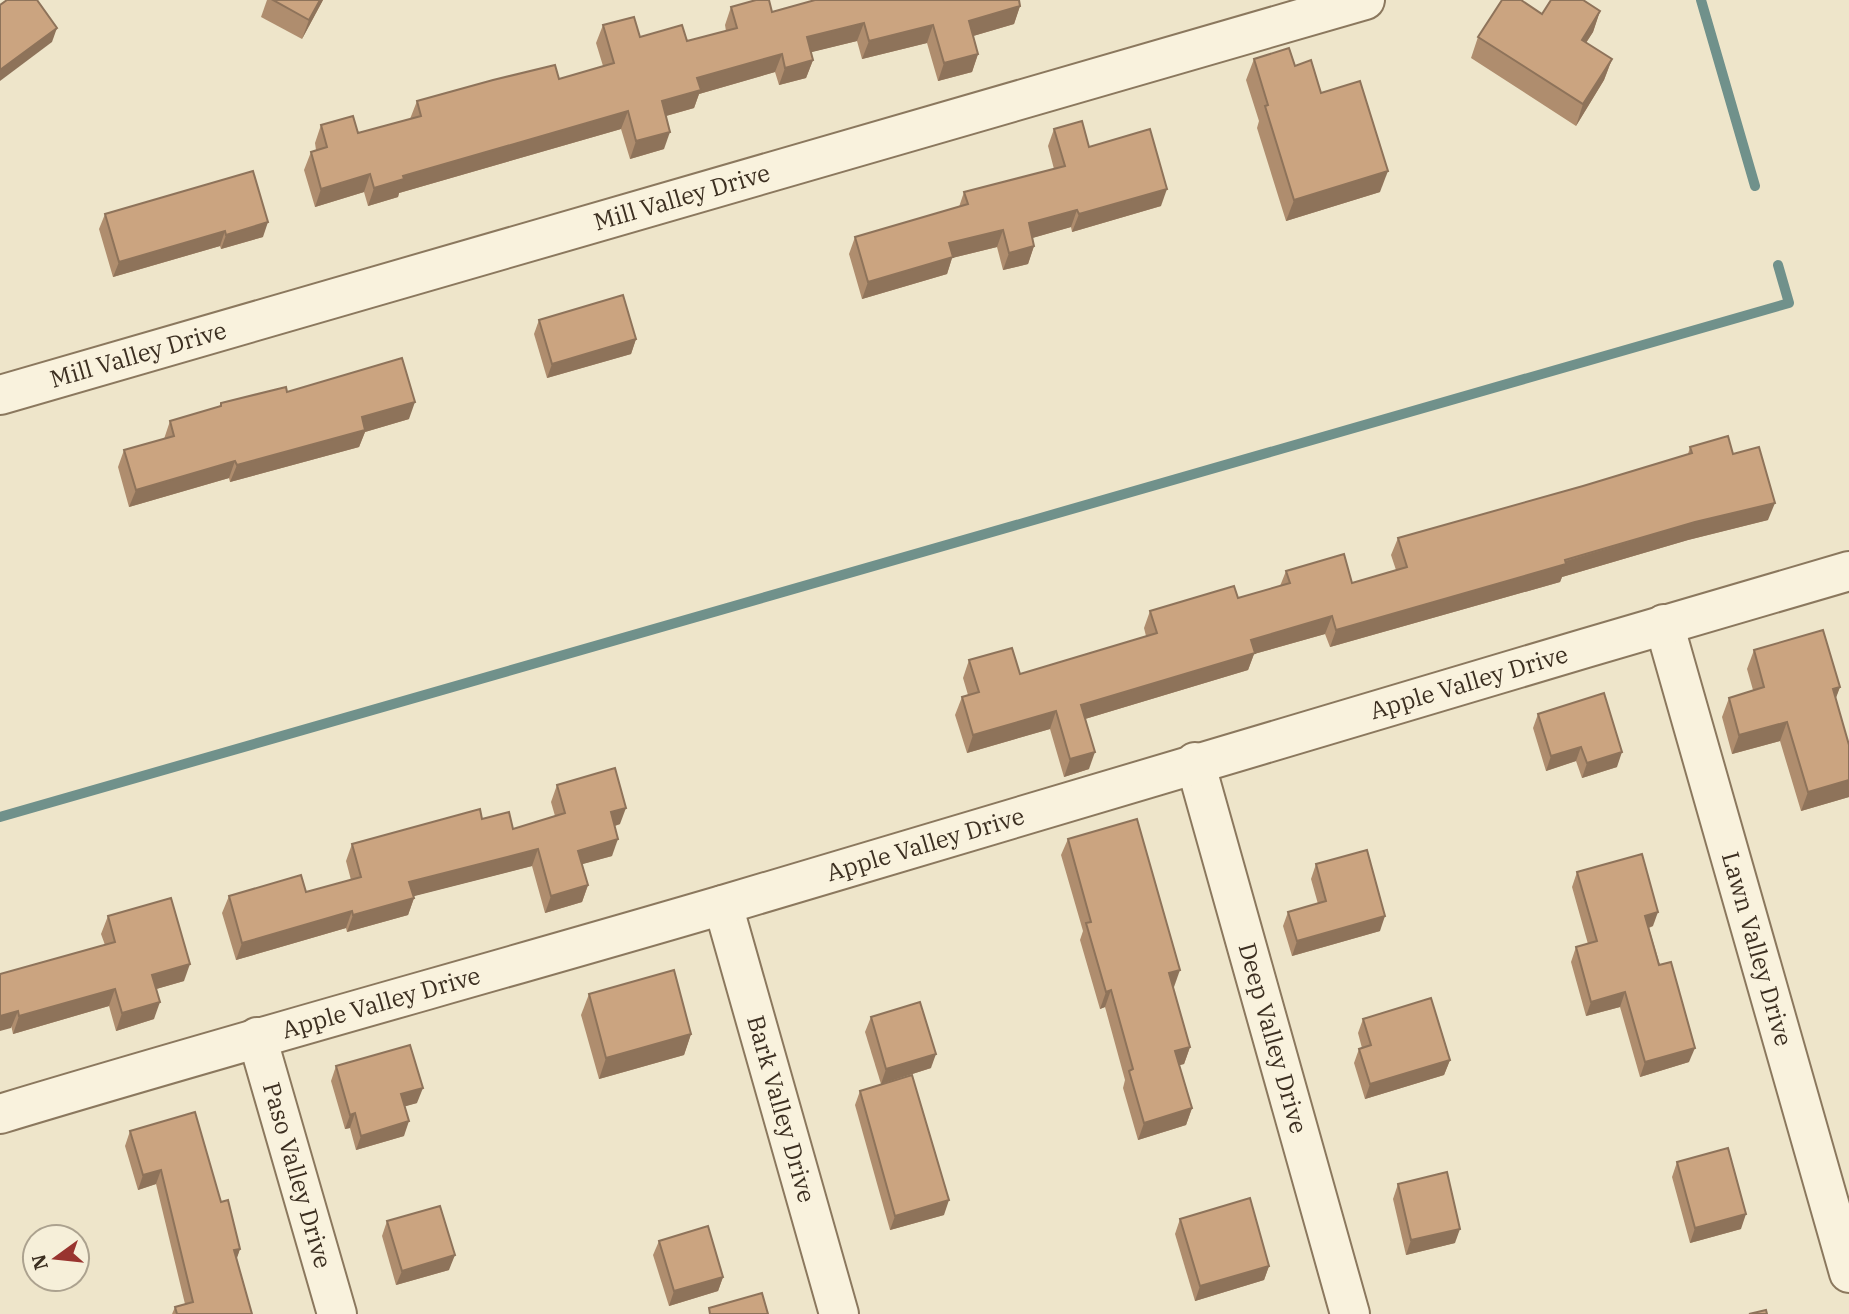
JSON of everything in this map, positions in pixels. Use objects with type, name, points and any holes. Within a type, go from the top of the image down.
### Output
[{"type":"street","name":"Mill Valley Drive","points":[[0,395],[1365,0]]},
{"type":"street","name":"Apple Valley Drive","points":[[0,1114],[257,1037],[723,905],[1195,762],[1849,571]]},
{"type":"street","name":"Lawn Valley Drive","points":[[1664,624],[1849,1273]]},
{"type":"street","name":"Deep Valley Drive","points":[[1195,762],[1350,1314]]},
{"type":"street","name":"Bark Valley Drive","points":[[723,905],[839,1314]]},
{"type":"street","name":"Paso Valley Drive","points":[[257,1037],[337,1314]]},
{"type":"building","points":[[7,0],[37,0],[57,28],[0,70],[0,5]]},
{"type":"building","points":[[273,0],[320,0],[309,20]]},
{"type":"building","points":[[756,0],[769,0],[772,12],[815,0],[1019,0],[1020,6],[969,21],[978,54],[944,63],[933,25],[869,41],[864,23],[807,37],[813,60],[785,68],[782,54],[697,78],[701,90],[662,101],[670,132],[636,141],[628,111],[403,176],[404,179],[374,188],[370,174],[321,189],[311,152],[327,147],[321,125],[353,116],[358,133],[421,116],[417,101],[493,80],[555,65],[559,79],[614,63],[603,25],[634,17],[640,37],[682,25],[687,41],[737,28],[731,7]]},
{"type":"building","points":[[1502,0],[1521,0],[1542,14],[1551,0],[1583,0],[1600,11],[1582,40],[1612,59],[1583,104],[1478,37]]},
{"type":"building","points":[[1289,48],[1295,66],[1311,60],[1321,93],[1360,81],[1388,171],[1294,200],[1265,106],[1268,105],[1254,59]]},
{"type":"building","points":[[1082,121],[1089,147],[1150,129],[1167,189],[1079,214],[1077,210],[1029,223],[1034,246],[1009,253],[1003,230],[949,243],[953,257],[868,282],[855,237],[968,204],[964,192],[1065,166],[1054,129]]},
{"type":"building","points":[[253,171],[268,222],[226,235],[225,231],[119,262],[105,214]]},
{"type":"building","points":[[623,295],[636,339],[552,364],[539,320]]},
{"type":"building","points":[[402,358],[415,402],[362,417],[365,430],[237,465],[235,461],[136,490],[124,450],[174,436],[170,421],[221,406],[221,403],[286,387],[287,392]]},
{"type":"building","points":[[1728,436],[1733,454],[1759,447],[1775,503],[1695,522],[1565,560],[1566,564],[1336,630],[1332,616],[1251,640],[1255,653],[1081,705],[1095,752],[1070,759],[1056,711],[973,735],[962,697],[979,692],[969,660],[1012,648],[1020,674],[1157,633],[1150,611],[1234,586],[1238,598],[1290,583],[1286,571],[1344,554],[1352,583],[1407,567],[1398,538],[1692,453],[1690,447]]},
{"type":"building","points":[[1823,630],[1840,687],[1833,689],[1849,745],[1849,780],[1808,792],[1787,722],[1739,735],[1729,698],[1764,687],[1754,650]]},
{"type":"building","points":[[1604,693],[1622,752],[1587,763],[1581,747],[1551,756],[1538,714]]},
{"type":"building","points":[[615,768],[626,808],[611,812],[618,839],[578,851],[588,885],[551,896],[538,849],[409,882],[414,898],[353,915],[352,911],[242,943],[229,896],[301,875],[306,892],[361,877],[352,844],[480,809],[482,819],[509,812],[513,829],[565,813],[557,785]]},
{"type":"building","points":[[1137,819],[1180,970],[1169,973],[1190,1047],[1175,1051],[1192,1108],[1144,1123],[1129,1071],[1133,1069],[1111,990],[1106,992],[1086,923],[1091,922],[1068,839]]},
{"type":"building","points":[[1367,850],[1385,916],[1297,941],[1288,912],[1326,901],[1316,864]]},
{"type":"building","points":[[1642,854],[1658,912],[1645,916],[1659,965],[1671,962],[1695,1048],[1645,1062],[1625,992],[1591,1002],[1576,947],[1597,941],[1577,872]]},
{"type":"building","points":[[171,898],[190,964],[152,975],[160,1002],[122,1013],[115,989],[19,1016],[18,1011],[0,1016],[0,974],[115,942],[108,916]]},
{"type":"building","points":[[674,970],[691,1034],[606,1058],[589,994]]},
{"type":"building","points":[[1431,998],[1450,1060],[1370,1084],[1359,1049],[1371,1045],[1363,1019]]},
{"type":"building","points":[[920,1002],[936,1054],[886,1069],[871,1017]]},
{"type":"building","points":[[410,1045],[423,1088],[401,1094],[409,1121],[361,1136],[355,1113],[350,1115],[336,1066]]},
{"type":"building","points":[[912,1075],[949,1200],[895,1216],[860,1091]]},
{"type":"building","points":[[195,1112],[221,1202],[228,1200],[240,1249],[234,1250],[252,1314],[177,1314],[175,1307],[193,1302],[161,1170],[143,1175],[130,1131]]},
{"type":"building","points":[[1728,1148],[1746,1214],[1695,1228],[1677,1162]]},
{"type":"building","points":[[1447,1172],[1460,1229],[1411,1240],[1398,1184]]},
{"type":"building","points":[[1250,1198],[1269,1266],[1200,1286],[1180,1219]]},
{"type":"building","points":[[440,1206],[455,1255],[402,1271],[387,1221]]},
{"type":"building","points":[[708,1226],[723,1277],[674,1291],[659,1241]]},
{"type":"building","points":[[762,1293],[768,1314],[710,1314],[709,1308]]},
{"type":"building","points":[[1766,1310],[1767,1314],[1749,1314]]},
{"type":"waterway","points":[[1701,0],[1755,186]]},
{"type":"waterway","points":[[0,817],[1789,303],[1778,265]]}]
